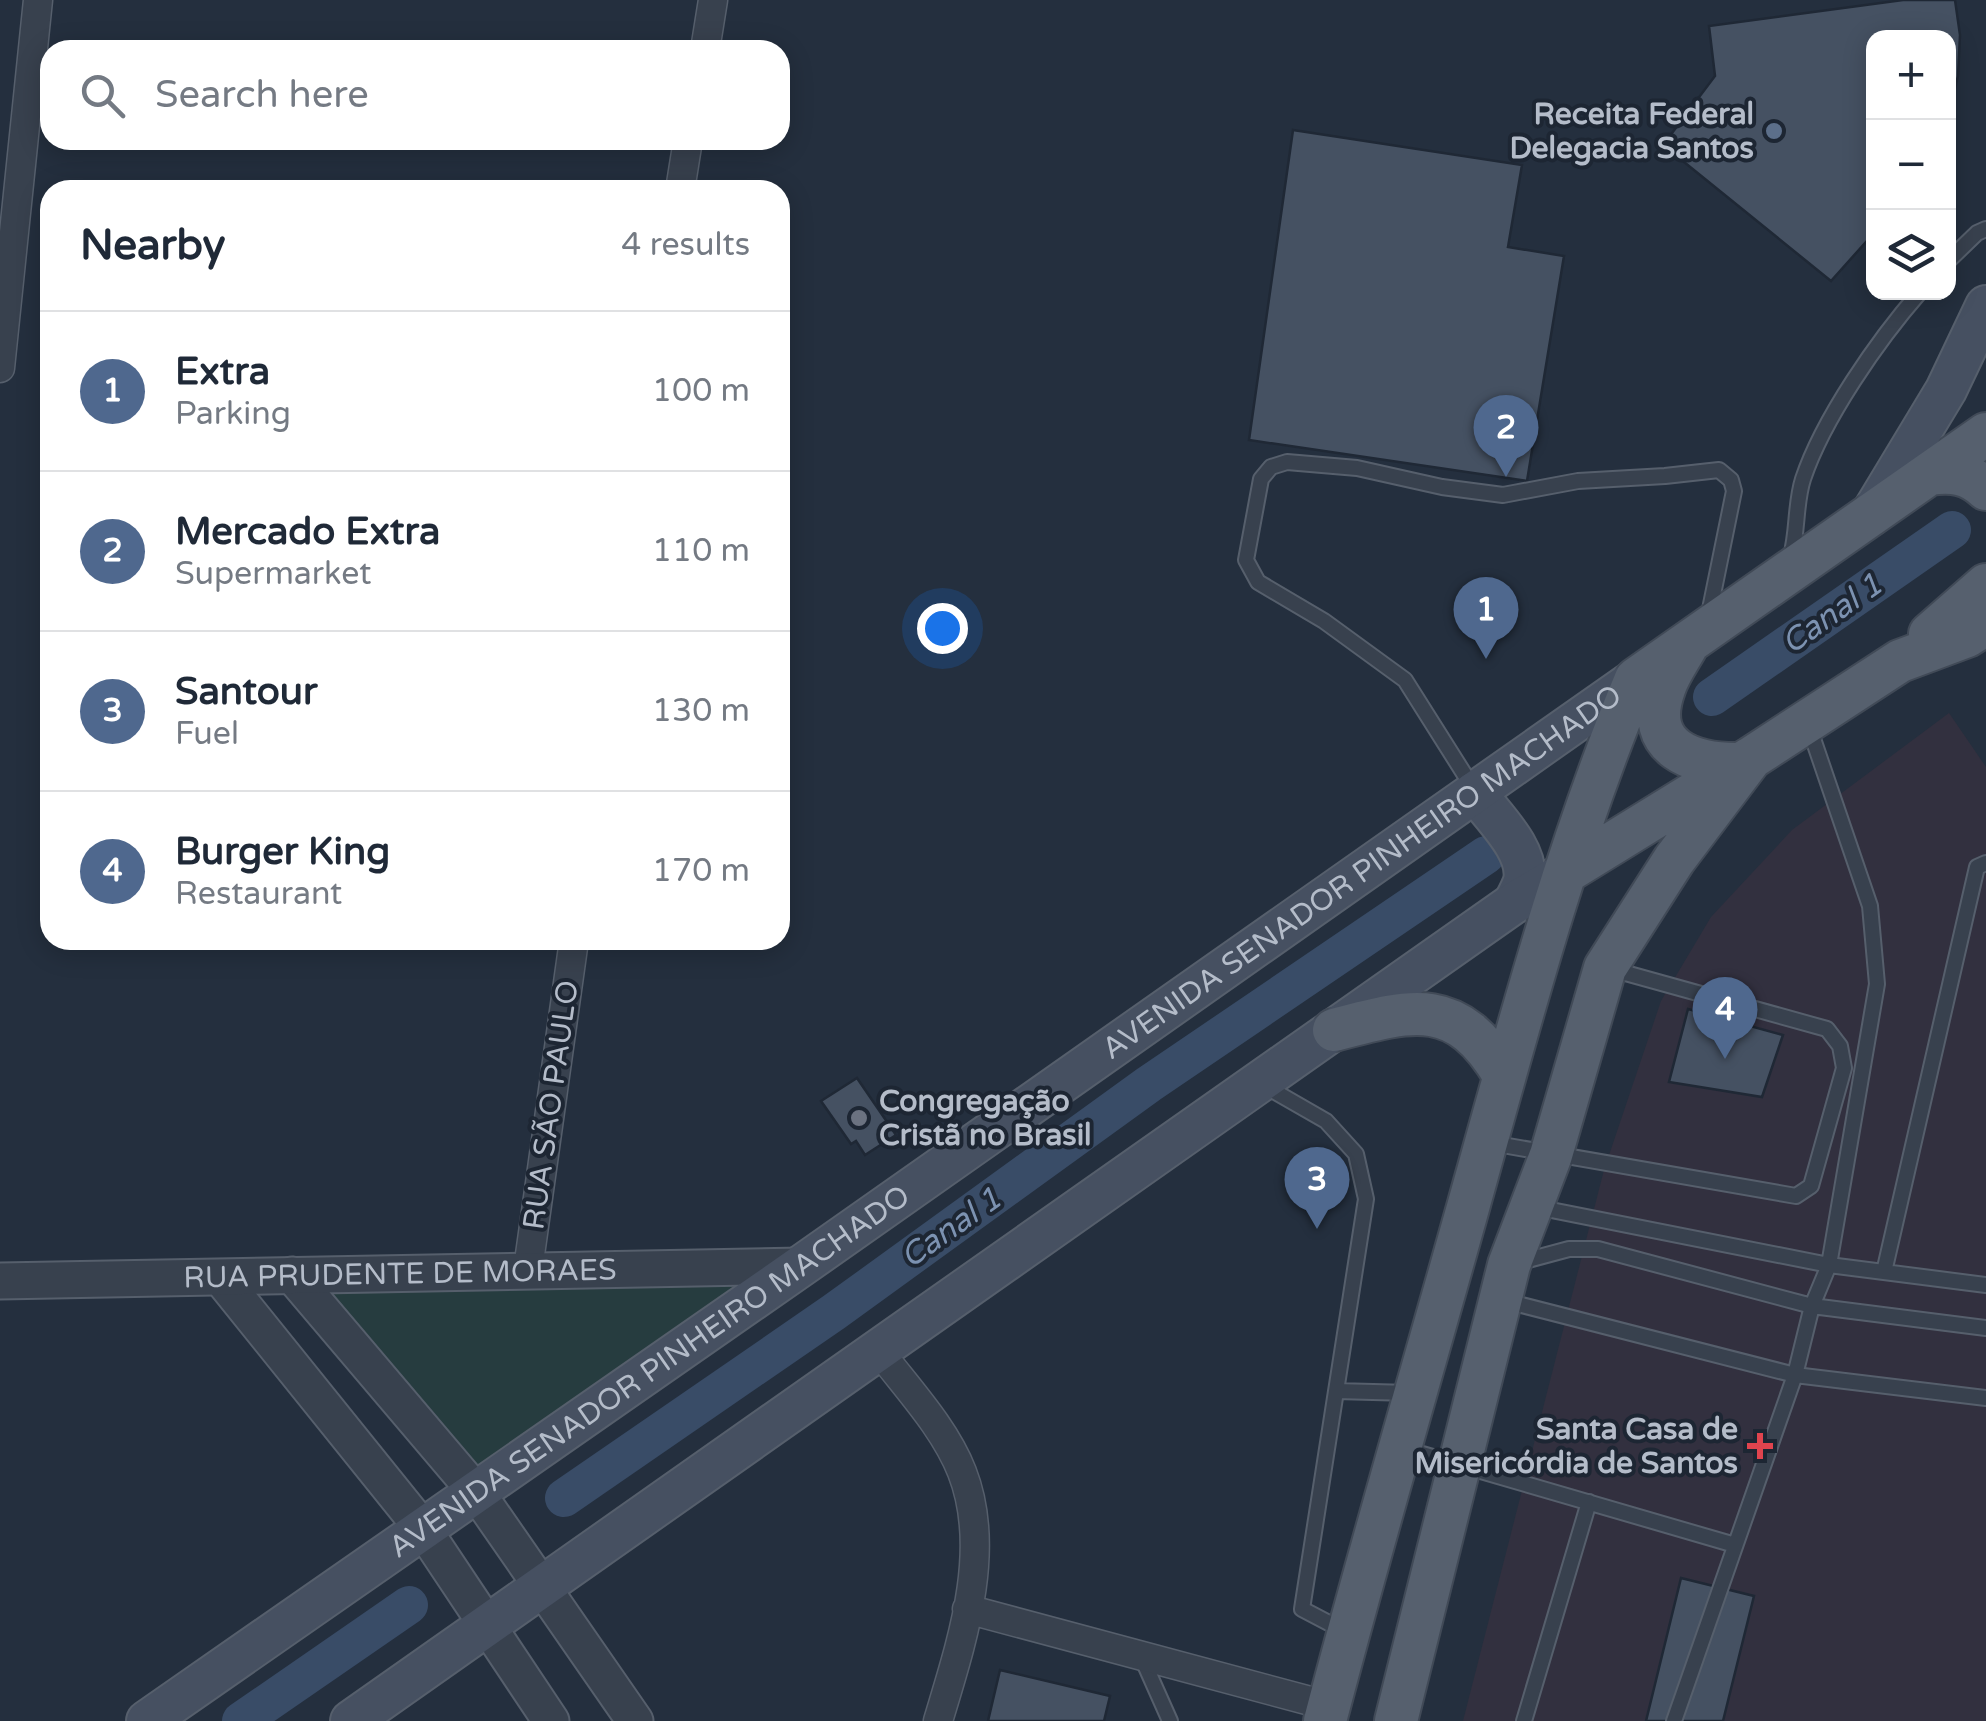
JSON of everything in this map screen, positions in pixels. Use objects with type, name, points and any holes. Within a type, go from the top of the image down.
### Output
[{"type":"main road","points":[[1870,516],[1946,390],[1986,306]]},
{"type":"main road","name":"AVENIDA SENADOR PINHEIRO MACHADO","points":[[147,1721],[1986,434]]},
{"type":"main road","points":[[1930,474],[1954,471],[1978,481],[1986,489]]},
{"type":"main road","points":[[352,1721],[1514,903],[1900,661],[1986,595]]},
{"type":"main road","points":[[1696,637],[1664,687],[1660,722],[1668,742],[1682,756],[1712,765],[1746,761]]},
{"type":"main road","points":[[1327,1713],[1504,1075],[1566,872],[1611,739],[1636,679]]},
{"type":"main road","points":[[1396,1721],[1505,1282],[1551,1155],[1605,968],[1665,873],[1746,761]]},
{"type":"main road","points":[[1475,792],[1513,839],[1523,858],[1524,880],[1514,903]]},
{"type":"main road","points":[[1334,1030],[1379,1018],[1442,1015],[1478,1039],[1504,1075]]},
{"type":"street","points":[[0,368],[14,108],[38,0]]},
{"type":"street","points":[[707,40],[713,0]]},
{"type":"street","points":[[682,180],[686,150]]},
{"type":"street","name":"RUA SÃO PAULO","points":[[528,1269],[573,950]]},
{"type":"street","name":"RUA PRUDENTE DE MORAES","points":[[0,1281],[802,1266]]},
{"type":"street","points":[[292,1275],[477,1493],[634,1721]]},
{"type":"street","points":[[220,1278],[423,1529],[551,1721]]},
{"type":"street","points":[[880,1350],[947,1443],[962,1473],[974,1536],[968,1609],[938,1721]]},
{"type":"street","points":[[968,1609],[1142,1656],[1327,1713]]},
{"type":"lane","points":[[1956,253],[1977,233],[1986,230]]},
{"type":"lane","points":[[1770,586],[1791,557],[1798,503],[1812,456],[1866,365],[1914,300]]},
{"type":"lane","points":[[1475,792],[1405,680],[1324,621],[1258,582],[1249,570],[1246,560],[1261,479],[1271,467],[1286,462],[1356,468],[1442,487],[1503,495],[1578,481],[1719,470],[1732,480],[1734,491],[1696,637]]},
{"type":"lane","points":[[1674,1721],[1829,1265],[1877,984],[1870,906],[1807,721]]},
{"type":"lane","points":[[1884,1272],[1977,867],[1986,863]]},
{"type":"lane","points":[[1486,1142],[1796,1196],[1811,1186],[1844,1068],[1840,1046],[1827,1029],[1605,968]]},
{"type":"lane","points":[[1259,1083],[1326,1121],[1356,1154],[1366,1199],[1302,1609],[1349,1634]]},
{"type":"lane","points":[[1530,1206],[1829,1265],[1986,1285]]},
{"type":"lane","points":[[1505,1282],[1569,1250],[1598,1249],[1812,1306],[1986,1328]]},
{"type":"lane","points":[[1505,1282],[1794,1375],[1986,1398]]},
{"type":"lane","points":[[1336,1391],[1416,1393]]},
{"type":"lane","points":[[1400,1448],[1735,1546]]},
{"type":"lane","points":[[1524,1721],[1589,1502]]},
{"type":"lane","points":[[1142,1656],[1170,1721]]},
{"type":"shaded area","name":"Santa Casa de Misericórdia de Santos","points":[[1949,713],[1986,767],[1986,1721],[1463,1721],[1604,1170],[1661,1001],[1711,917],[1792,830]]},
{"type":"green space","points":[[772,1276],[476,1476],[314,1287]]},
{"type":"building","name":"Receita Federal Delegacia Santos","points":[[1903,0],[1955,0],[1960,35],[1956,84],[1956,30],[1866,30],[1866,242],[1831,281],[1663,145],[1715,76],[1709,26]]},
{"type":"building","points":[[1293,130],[1522,165],[1508,247],[1564,256],[1527,481],[1249,440]]},
{"type":"building","points":[[1688,1009],[1783,1035],[1762,1097],[1669,1082]]},
{"type":"building","name":"Congregação Cristã no Brasil","points":[[857,1078],[896,1135],[865,1155],[856,1141],[851,1144],[821,1101]]},
{"type":"building","points":[[1681,1578],[1754,1596],[1723,1721],[1646,1721]]},
{"type":"building","points":[[1000,1670],[1110,1696],[1104,1721],[988,1721]]},
{"type":"waterway","name":"Canal 1","points":[[1712,697],[1952,530]]},
{"type":"waterway","name":"Canal 1","points":[[564,1498],[834,1312],[1149,1084],[1486,855]]},
{"type":"waterway","name":"Canal 1","points":[[241,1721],[409,1605]]},
{"type":"place","name":"Receita Federal Delegacia Santos","points":[[1774,131]]},
{"type":"place","name":"Mercado Extra","points":[[1506,477]]},
{"type":"place","name":"Extra","points":[[1486,659]]},
{"type":"place","name":"Burger King","points":[[1725,1059]]},
{"type":"place","name":"Congregação Cristã no Brasil","points":[[859,1118]]},
{"type":"place","name":"Santour","points":[[1317,1229]]},
{"type":"place","name":"Santa Casa de Misericórdia de Santos","points":[[1760,1446]]}]
